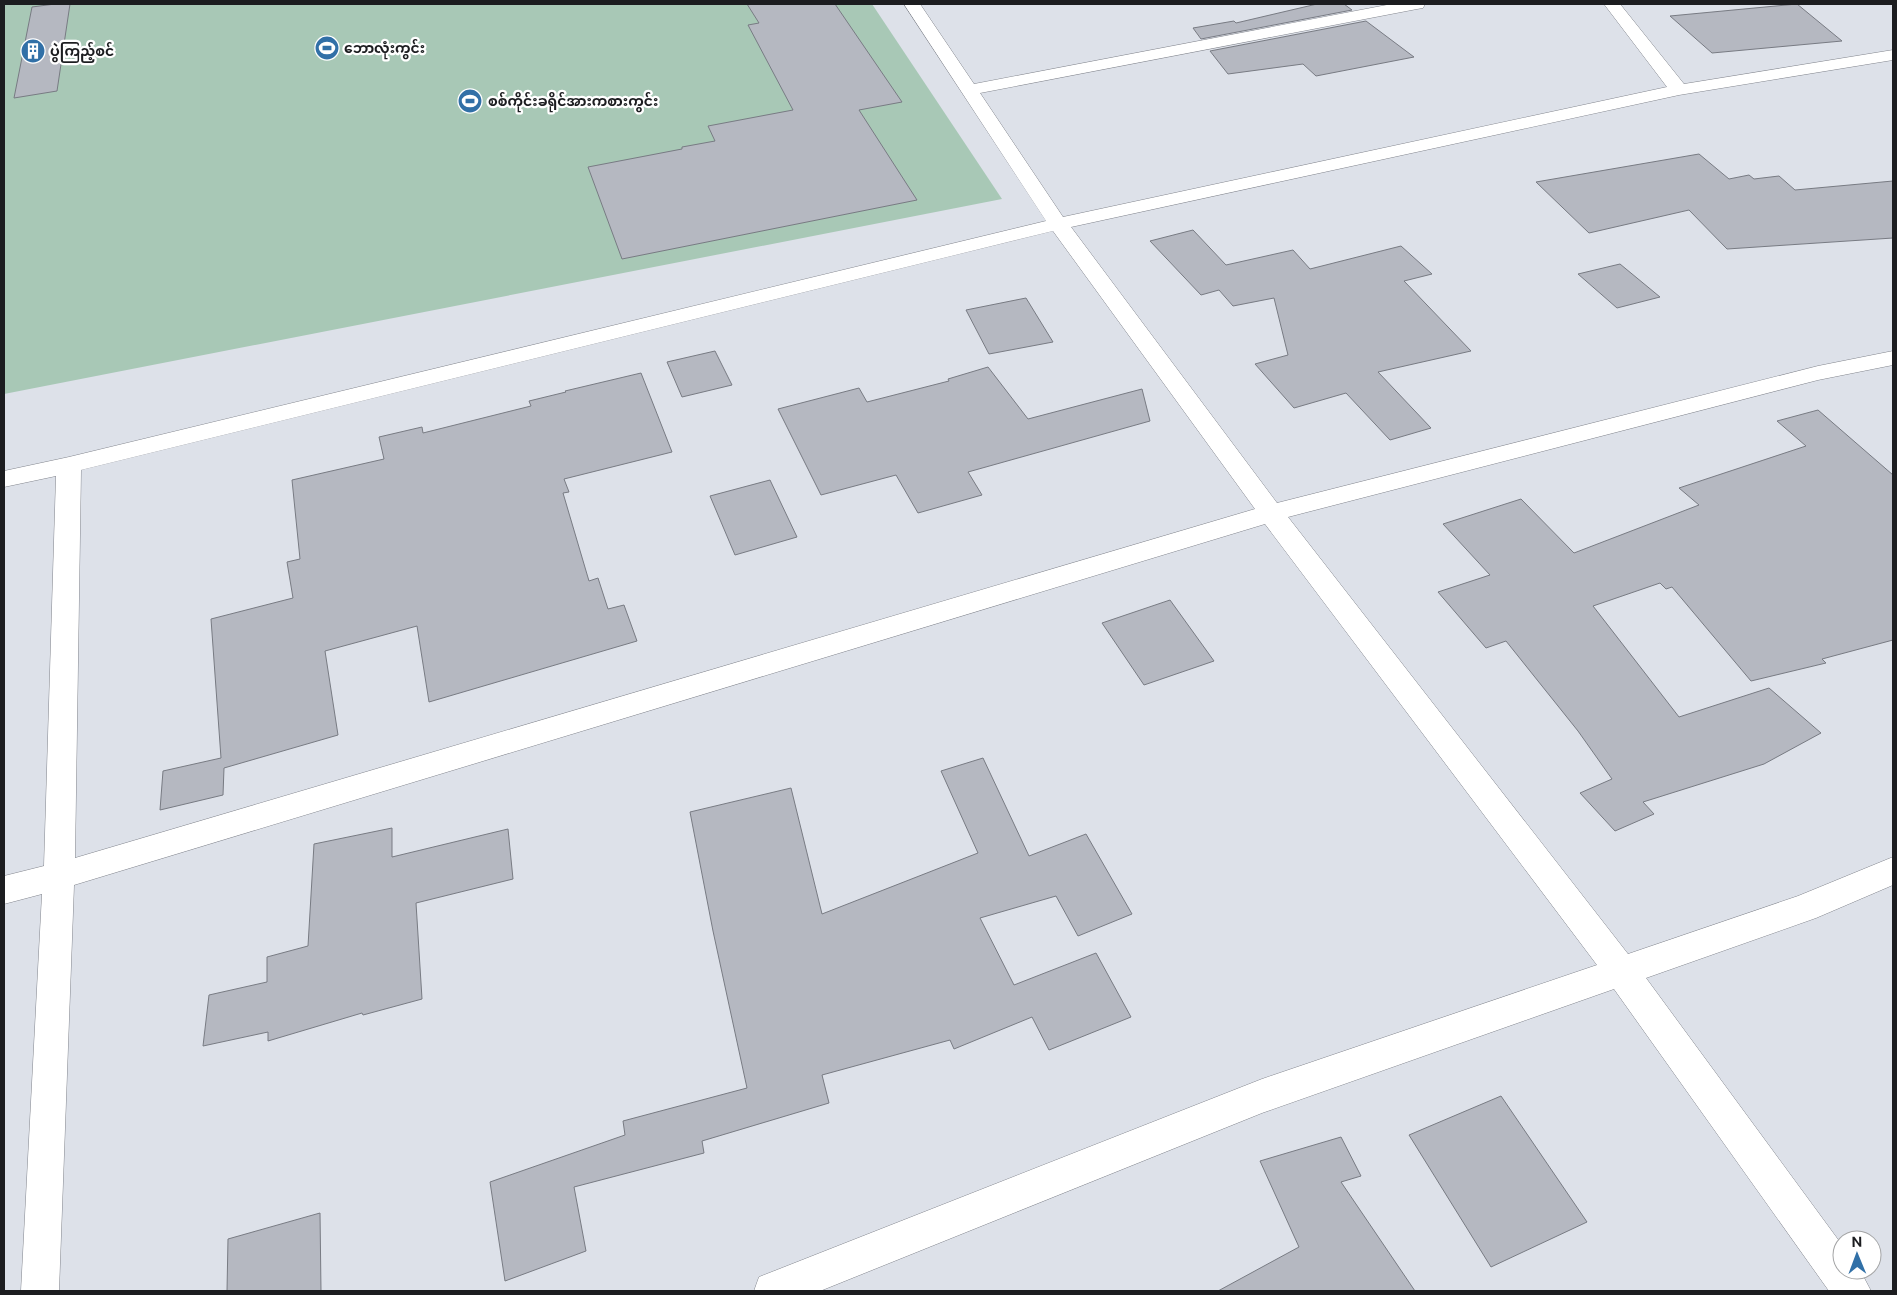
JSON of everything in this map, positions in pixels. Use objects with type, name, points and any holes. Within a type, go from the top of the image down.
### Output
[{"type":"street","points":[[912,4],[1058,224],[1271,512],[1621,972],[1852,1291]]},
{"type":"street","points":[[970,90],[1417,4]]},
{"type":"street","points":[[1612,4],[1679,90]]},
{"type":"street","points":[[4,479],[1058,224],[1679,90],[1893,56]]},
{"type":"street","points":[[4,890],[59,876],[1271,512],[1818,373],[1893,358]]},
{"type":"street","points":[[40,1291],[59,876],[68,465]]},
{"type":"street","points":[[773,1291],[1262,1096],[1805,908],[1893,871]]},
{"type":"green space","name":"စစ်ကိုင်းခရိုင်အားကစားကွင်း","points":[[4,4],[872,4],[1002,199],[4,394]]},
{"type":"building","name":"ပွဲကြည့်စင်","points":[[70,4],[57,91],[14,98],[32,7]]},
{"type":"building","points":[[747,4],[835,4],[902,102],[859,110],[917,200],[622,259],[588,167],[715,141],[708,126],[793,110],[748,25],[759,23]]},
{"type":"building","points":[[1317,4],[1344,4],[1352,10],[1201,39],[1193,28],[1234,21],[1236,23]]},
{"type":"building","points":[[1797,4],[1842,41],[1712,53],[1670,16]]},
{"type":"building","points":[[1366,21],[1414,57],[1316,76],[1303,64],[1228,74],[1210,51]]},
{"type":"building","points":[[1699,154],[1729,179],[1749,175],[1754,179],[1779,176],[1795,190],[1893,181],[1893,238],[1727,249],[1689,210],[1589,233],[1536,182]]},
{"type":"building","points":[[1193,230],[1226,265],[1293,250],[1310,269],[1401,246],[1432,274],[1404,281],[1471,351],[1378,372],[1431,428],[1390,440],[1346,393],[1294,408],[1255,364],[1288,355],[1274,298],[1233,306],[1219,290],[1201,295],[1150,241]]},
{"type":"building","points":[[1620,264],[1660,297],[1617,308],[1578,274]]},
{"type":"building","points":[[1026,298],[1053,342],[989,354],[966,310]]},
{"type":"building","points":[[715,351],[732,385],[682,397],[667,362]]},
{"type":"building","points":[[988,367],[1028,419],[1142,389],[1150,421],[968,472],[982,495],[918,513],[896,475],[821,495],[778,409],[859,388],[867,402],[949,381],[948,379]]},
{"type":"building","points":[[641,373],[672,452],[564,479],[569,492],[563,493],[589,581],[598,578],[608,609],[624,605],[637,641],[429,702],[417,626],[325,651],[338,735],[224,768],[223,795],[160,810],[163,771],[221,758],[211,619],[293,598],[287,562],[300,559],[292,480],[384,459],[379,437],[422,427],[423,433],[531,406],[529,401],[565,391]]},
{"type":"building","points":[[1818,410],[1893,475],[1893,640],[1822,659],[1826,663],[1751,681],[1672,587],[1666,589],[1660,583],[1593,606],[1679,717],[1769,688],[1821,733],[1764,764],[1643,802],[1654,814],[1615,831],[1580,793],[1612,779],[1578,731],[1506,641],[1486,648],[1438,592],[1490,575],[1443,524],[1521,499],[1574,553],[1699,505],[1679,488],[1806,446],[1777,421]]},
{"type":"building","points":[[770,480],[797,537],[735,555],[710,496]]},
{"type":"building","points":[[1170,600],[1214,661],[1144,685],[1102,623]]},
{"type":"building","points":[[983,758],[1029,856],[1086,834],[1132,914],[1078,936],[1056,896],[980,918],[1014,985],[1096,953],[1131,1017],[1049,1050],[1032,1017],[954,1049],[950,1040],[822,1075],[829,1103],[702,1141],[704,1153],[574,1187],[586,1251],[505,1281],[490,1182],[625,1135],[623,1121],[747,1088],[713,931],[690,812],[791,788],[822,914],[978,853],[941,771]]},
{"type":"building","points":[[392,828],[392,857],[508,829],[513,879],[416,903],[422,999],[363,1015],[362,1013],[268,1041],[268,1032],[203,1046],[209,995],[267,982],[267,957],[308,946],[314,844]]},
{"type":"building","points":[[1501,1096],[1587,1222],[1491,1267],[1409,1135]]},
{"type":"building","points":[[1341,1137],[1361,1176],[1341,1182],[1415,1291],[1218,1291],[1299,1247],[1260,1161]]},
{"type":"building","points":[[320,1213],[321,1291],[227,1291],[228,1239]]},
{"type":"place","name":"ဘောလုံးကွင်း","points":[[327,48]]},
{"type":"place","name":"ပွဲကြည့်စင်","points":[[33,51]]},
{"type":"place","name":"စစ်ကိုင်းခရိုင်အားကစားကွင်း","points":[[470,101]]}]
